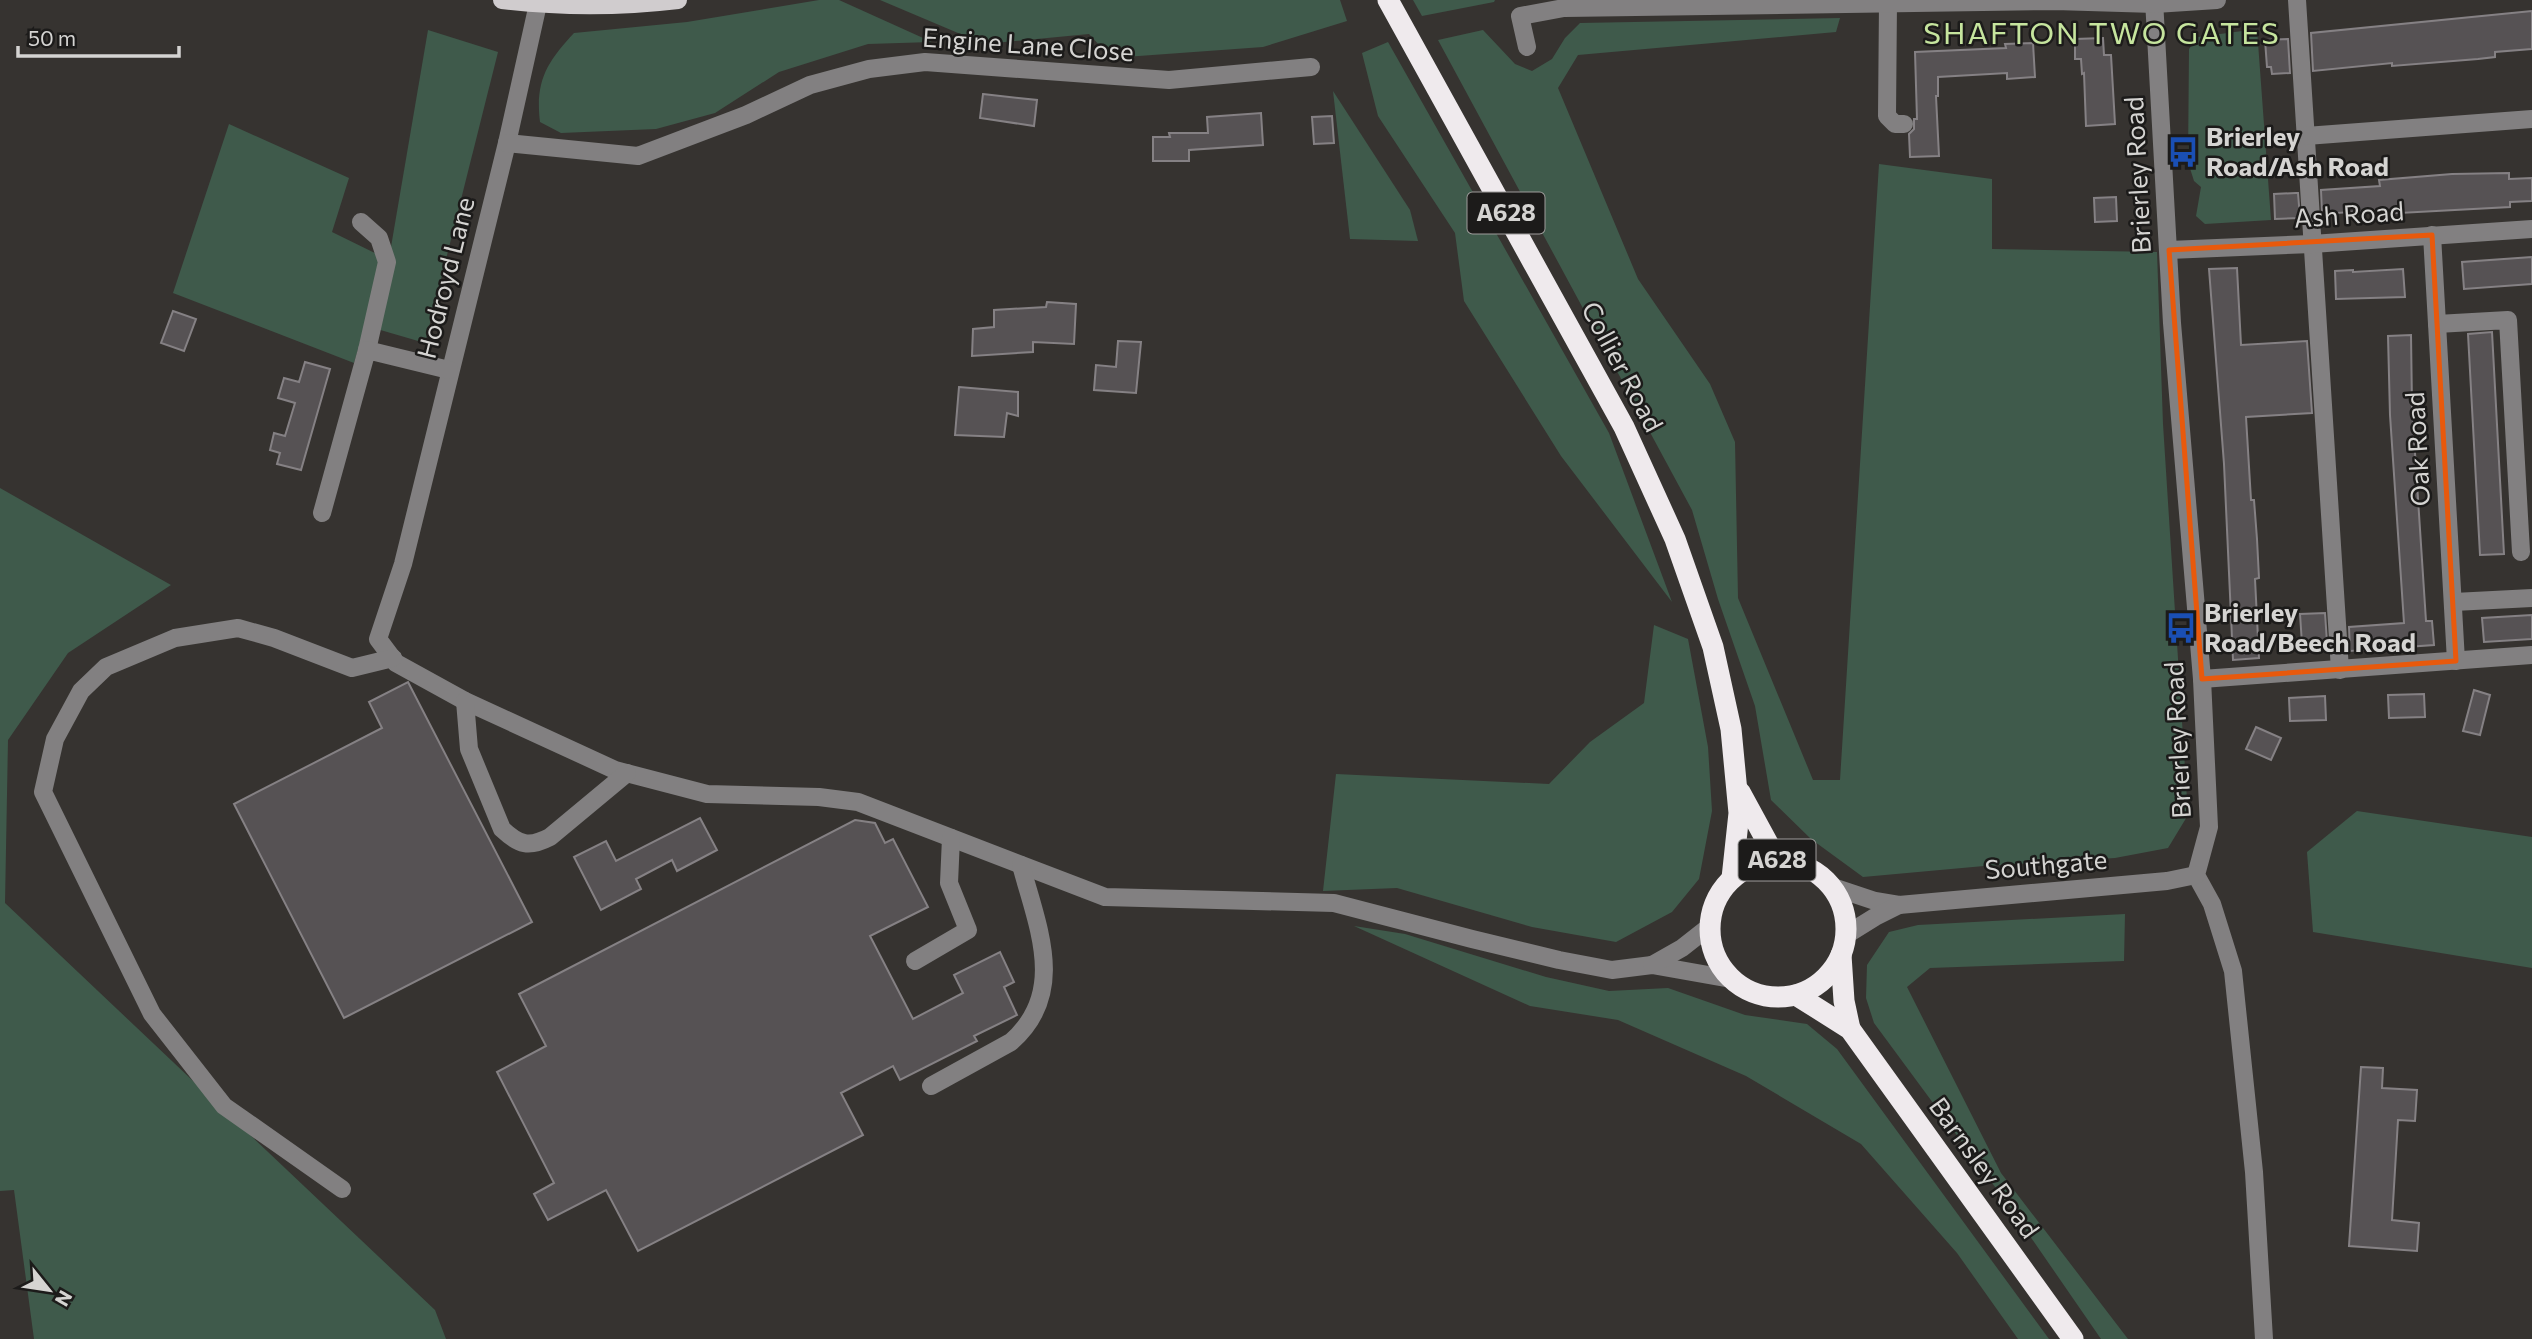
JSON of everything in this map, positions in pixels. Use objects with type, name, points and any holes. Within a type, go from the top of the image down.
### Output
[{"type":"highway","name":"Collier Road","points":[[1388,0],[1624,427],[1675,539],[1713,647],[1731,729],[1738,813],[1732,878]]},
{"type":"highway","name":"Collier Road","points":[[1737,787],[1777,860]]},
{"type":"highway","name":"A628","points":[[1710,926],[1716,900],[1732,878],[1761,862],[1793,862],[1808,867],[1833,887],[1846,918],[1844,945]]},
{"type":"highway","points":[[1710,926],[1711,945],[1719,964],[1731,979],[1762,996],[1779,998],[1815,987],[1831,973],[1844,945]]},
{"type":"highway","name":"Barnsley Road","points":[[1844,945],[1843,1001],[1850,1029],[2073,1339]]},
{"type":"highway","name":"Barnsley Road","points":[[1796,995],[1850,1029]]},
{"type":"main road","points":[[502,0],[538,4],[678,0]]},
{"type":"street","points":[[1527,47],[1520,16],[1564,8],[2217,0]]},
{"type":"street","points":[[2297,0],[2340,670]]},
{"type":"street","points":[[1883,2],[1887,116],[1895,124],[1904,124]]},
{"type":"street","name":"Brierley Road","points":[[2154,2],[2172,323],[2202,679],[2209,827],[2196,875]]},
{"type":"street","name":"Hodroyd Lane","points":[[393,658],[378,639],[403,564],[538,4]]},
{"type":"street","name":"Engine Lane Close","points":[[506,143],[638,156],[746,115],[810,85],[869,69],[925,62],[1169,80],[1311,67]]},
{"type":"street","points":[[2306,136],[2532,119]]},
{"type":"street","points":[[322,513],[367,350],[387,261],[379,238],[361,222]]},
{"type":"street","name":"Ash Road","points":[[2169,250],[2312,244],[2532,229]]},
{"type":"street","name":"Oak Road","points":[[2432,235],[2456,661]]},
{"type":"street","points":[[2437,324],[2508,320],[2521,552]]},
{"type":"street","points":[[367,350],[449,370]]},
{"type":"street","points":[[2454,602],[2532,598]]},
{"type":"street","points":[[342,1189],[224,1106],[152,1014],[43,792],[55,739],[81,691],[106,667],[176,638],[237,628],[274,638],[352,668],[393,658],[396,663],[465,701],[615,770],[707,794],[819,797],[858,802],[1105,897],[1334,902],[1559,960],[1612,970],[1652,965],[1731,979]]},
{"type":"street","points":[[2202,679],[2532,655]]},
{"type":"street","points":[[465,701],[469,749],[502,829],[512,839],[536,845],[550,837],[627,773]]},
{"type":"street","points":[[915,961],[968,930],[949,883],[951,838]]},
{"type":"street","points":[[931,1086],[1011,1042],[1021,1033],[1037,1008],[1044,985],[1045,957],[1021,865]]},
{"type":"street","points":[[2196,875],[2212,904],[2233,971],[2254,1172],[2264,1339]]},
{"type":"street","name":"Southgate","points":[[1833,887],[1875,901],[1899,905],[2167,881],[2196,875]]},
{"type":"street","name":"Southgate","points":[[1844,945],[1875,917],[1899,905]]},
{"type":"street","points":[[1652,965],[1682,948],[1710,926]]},
{"type":"highlighted area","points":[[2432,235],[2456,661],[2202,679],[2169,250]]},
{"type":"green space","points":[[819,0],[839,0],[932,42],[868,44],[779,72],[715,113],[656,129],[561,133],[540,122],[541,83],[550,63],[574,33],[687,22]]},
{"type":"green space","points":[[880,0],[1340,0],[1347,21],[1263,47],[1111,58],[1089,34],[984,44]]},
{"type":"green space","points":[[1413,0],[1495,0],[1422,16]]},
{"type":"green space","points":[[1840,18],[1836,32],[1578,55],[1558,88],[1638,279],[1710,384],[1735,442],[1738,598],[1813,780],[1840,780],[1879,164],[1992,179],[1992,249],[2157,252],[2163,424],[2188,815],[2168,848],[2115,858],[1863,877],[1811,839],[1771,800],[1755,706],[1718,599],[1692,510],[1438,40],[1483,30],[1515,64],[1532,71],[1552,59],[1565,38],[1580,23]]},
{"type":"green space","points":[[2257,29],[2271,220],[2205,224],[2196,216],[2201,187],[2194,181],[2188,162],[2189,49],[2198,37]]},
{"type":"green space","points":[[428,30],[498,52],[425,343],[377,329]]},
{"type":"green space","points":[[1388,42],[1609,433],[1672,602],[1561,456],[1464,301],[1455,233],[1378,116],[1362,53]]},
{"type":"green space","points":[[1333,91],[1410,210],[1418,241],[1350,239]]},
{"type":"green space","points":[[229,124],[349,178],[332,232],[385,258],[354,363],[173,293]]},
{"type":"green space","points":[[0,488],[171,585],[68,653],[8,740],[5,903],[435,1310],[446,1339],[34,1339],[14,1190],[0,1191]]},
{"type":"green space","points":[[1654,625],[1688,639],[1708,747],[1712,811],[1699,879],[1672,912],[1616,942],[1532,927],[1397,888],[1323,891],[1336,774],[1549,784],[1590,742],[1644,703]]},
{"type":"green space","points":[[2357,811],[2532,837],[2532,968],[2313,932],[2307,852]]},
{"type":"green space","points":[[2125,914],[2124,961],[1930,968],[1907,987],[2001,1173],[2128,1339],[2101,1339],[2012,1210],[1874,1023],[1866,998],[1867,965],[1889,932],[1918,925]]},
{"type":"green space","points":[[1354,926],[1405,934],[1546,977],[1609,991],[1668,988],[1745,1015],[1807,1024],[1837,1049],[2049,1339],[2018,1339],[1957,1253],[1861,1144],[1746,1076],[1618,1020],[1530,1006]]},
{"type":"building","points":[[2532,11],[2532,49],[2495,52],[2495,57],[2478,59],[2392,66],[2392,63],[2313,71],[2311,33]]},
{"type":"building","points":[[2103,38],[2104,55],[2111,55],[2115,124],[2086,126],[2084,73],[2082,74],[2081,59],[2075,59],[2075,39]]},
{"type":"building","points":[[2288,39],[2290,73],[2272,74],[2271,67],[2267,67],[2265,40]]},
{"type":"building","points":[[2033,43],[2035,77],[2007,79],[2007,73],[1938,77],[1936,96],[1939,156],[1910,157],[1909,134],[1914,129],[1914,119],[1917,119],[1915,52],[2006,48],[2005,44]]},
{"type":"building","points":[[983,94],[1037,100],[1034,126],[980,118]]},
{"type":"building","points":[[1261,113],[1263,145],[1189,150],[1189,161],[1153,161],[1153,137],[1170,137],[1169,133],[1208,133],[1207,117]]},
{"type":"building","points":[[1332,116],[1334,143],[1314,144],[1312,117]]},
{"type":"building","points":[[2509,173],[2509,179],[2532,178],[2532,201],[2510,202],[2510,207],[2381,214],[2381,210],[2322,214],[2321,190],[2380,186],[2379,180]]},
{"type":"building","points":[[2298,193],[2300,218],[2275,219],[2274,194]]},
{"type":"building","points":[[2116,197],[2117,221],[2095,222],[2094,198]]},
{"type":"building","points":[[2532,257],[2532,284],[2464,289],[2462,262]]},
{"type":"building","points":[[2237,268],[2241,345],[2307,341],[2312,413],[2246,417],[2251,500],[2254,500],[2257,539],[2259,578],[2255,579],[2259,658],[2233,660],[2224,464],[2209,269]]},
{"type":"building","points":[[2403,269],[2405,297],[2336,299],[2335,271]]},
{"type":"building","points":[[1047,302],[1076,304],[1074,344],[1033,342],[1033,352],[972,356],[973,329],[994,327],[994,310],[1046,307]]},
{"type":"building","points":[[173,311],[196,319],[184,351],[161,343]]},
{"type":"building","points":[[2492,332],[2504,554],[2480,555],[2468,334]]},
{"type":"building","points":[[2411,335],[2412,407],[2426,621],[2432,621],[2434,645],[2350,651],[2349,627],[2404,623],[2390,415],[2388,336]]},
{"type":"building","points":[[1118,341],[1141,342],[1136,393],[1094,390],[1096,365],[1116,367]]},
{"type":"building","points":[[305,362],[330,369],[301,470],[277,464],[280,453],[270,450],[274,433],[285,436],[295,403],[278,398],[284,378],[299,382]]},
{"type":"building","points":[[959,387],[1018,392],[1018,416],[1007,413],[1004,437],[955,435]]},
{"type":"building","points":[[2325,613],[2327,642],[2302,644],[2300,614]]},
{"type":"building","points":[[2532,615],[2532,639],[2484,642],[2482,618]]},
{"type":"building","points":[[408,682],[532,922],[344,1018],[234,804],[382,728],[369,702]]},
{"type":"building","points":[[2474,690],[2490,695],[2480,735],[2463,731]]},
{"type":"building","points":[[2424,694],[2425,717],[2389,718],[2388,695]]},
{"type":"building","points":[[2325,696],[2326,720],[2290,721],[2289,698]]},
{"type":"building","points":[[2256,727],[2281,738],[2271,760],[2246,749]]},
{"type":"building","points":[[700,818],[717,850],[677,871],[672,860],[636,879],[641,889],[601,910],[574,857],[606,841],[616,861]]},
{"type":"building","points":[[855,820],[875,823],[885,843],[893,839],[928,907],[870,936],[913,1019],[963,993],[954,975],[1000,952],[1014,982],[1004,987],[1017,1015],[974,1036],[977,1041],[900,1080],[893,1066],[841,1093],[863,1135],[638,1251],[606,1190],[548,1220],[534,1194],[554,1183],[497,1072],[546,1046],[519,994]]},
{"type":"building","points":[[2361,1067],[2383,1068],[2382,1088],[2417,1090],[2415,1121],[2398,1120],[2392,1220],[2419,1223],[2417,1251],[2349,1246]]},
{"type":"place","name":"Brierley Road/Ash Road","points":[[2183,152]]},
{"type":"place","name":"Brierley Road/Beech Road","points":[[2181,628]]},
{"type":"district","name":"SHAFTON TWO GATES","points":[[2102,34]]}]
